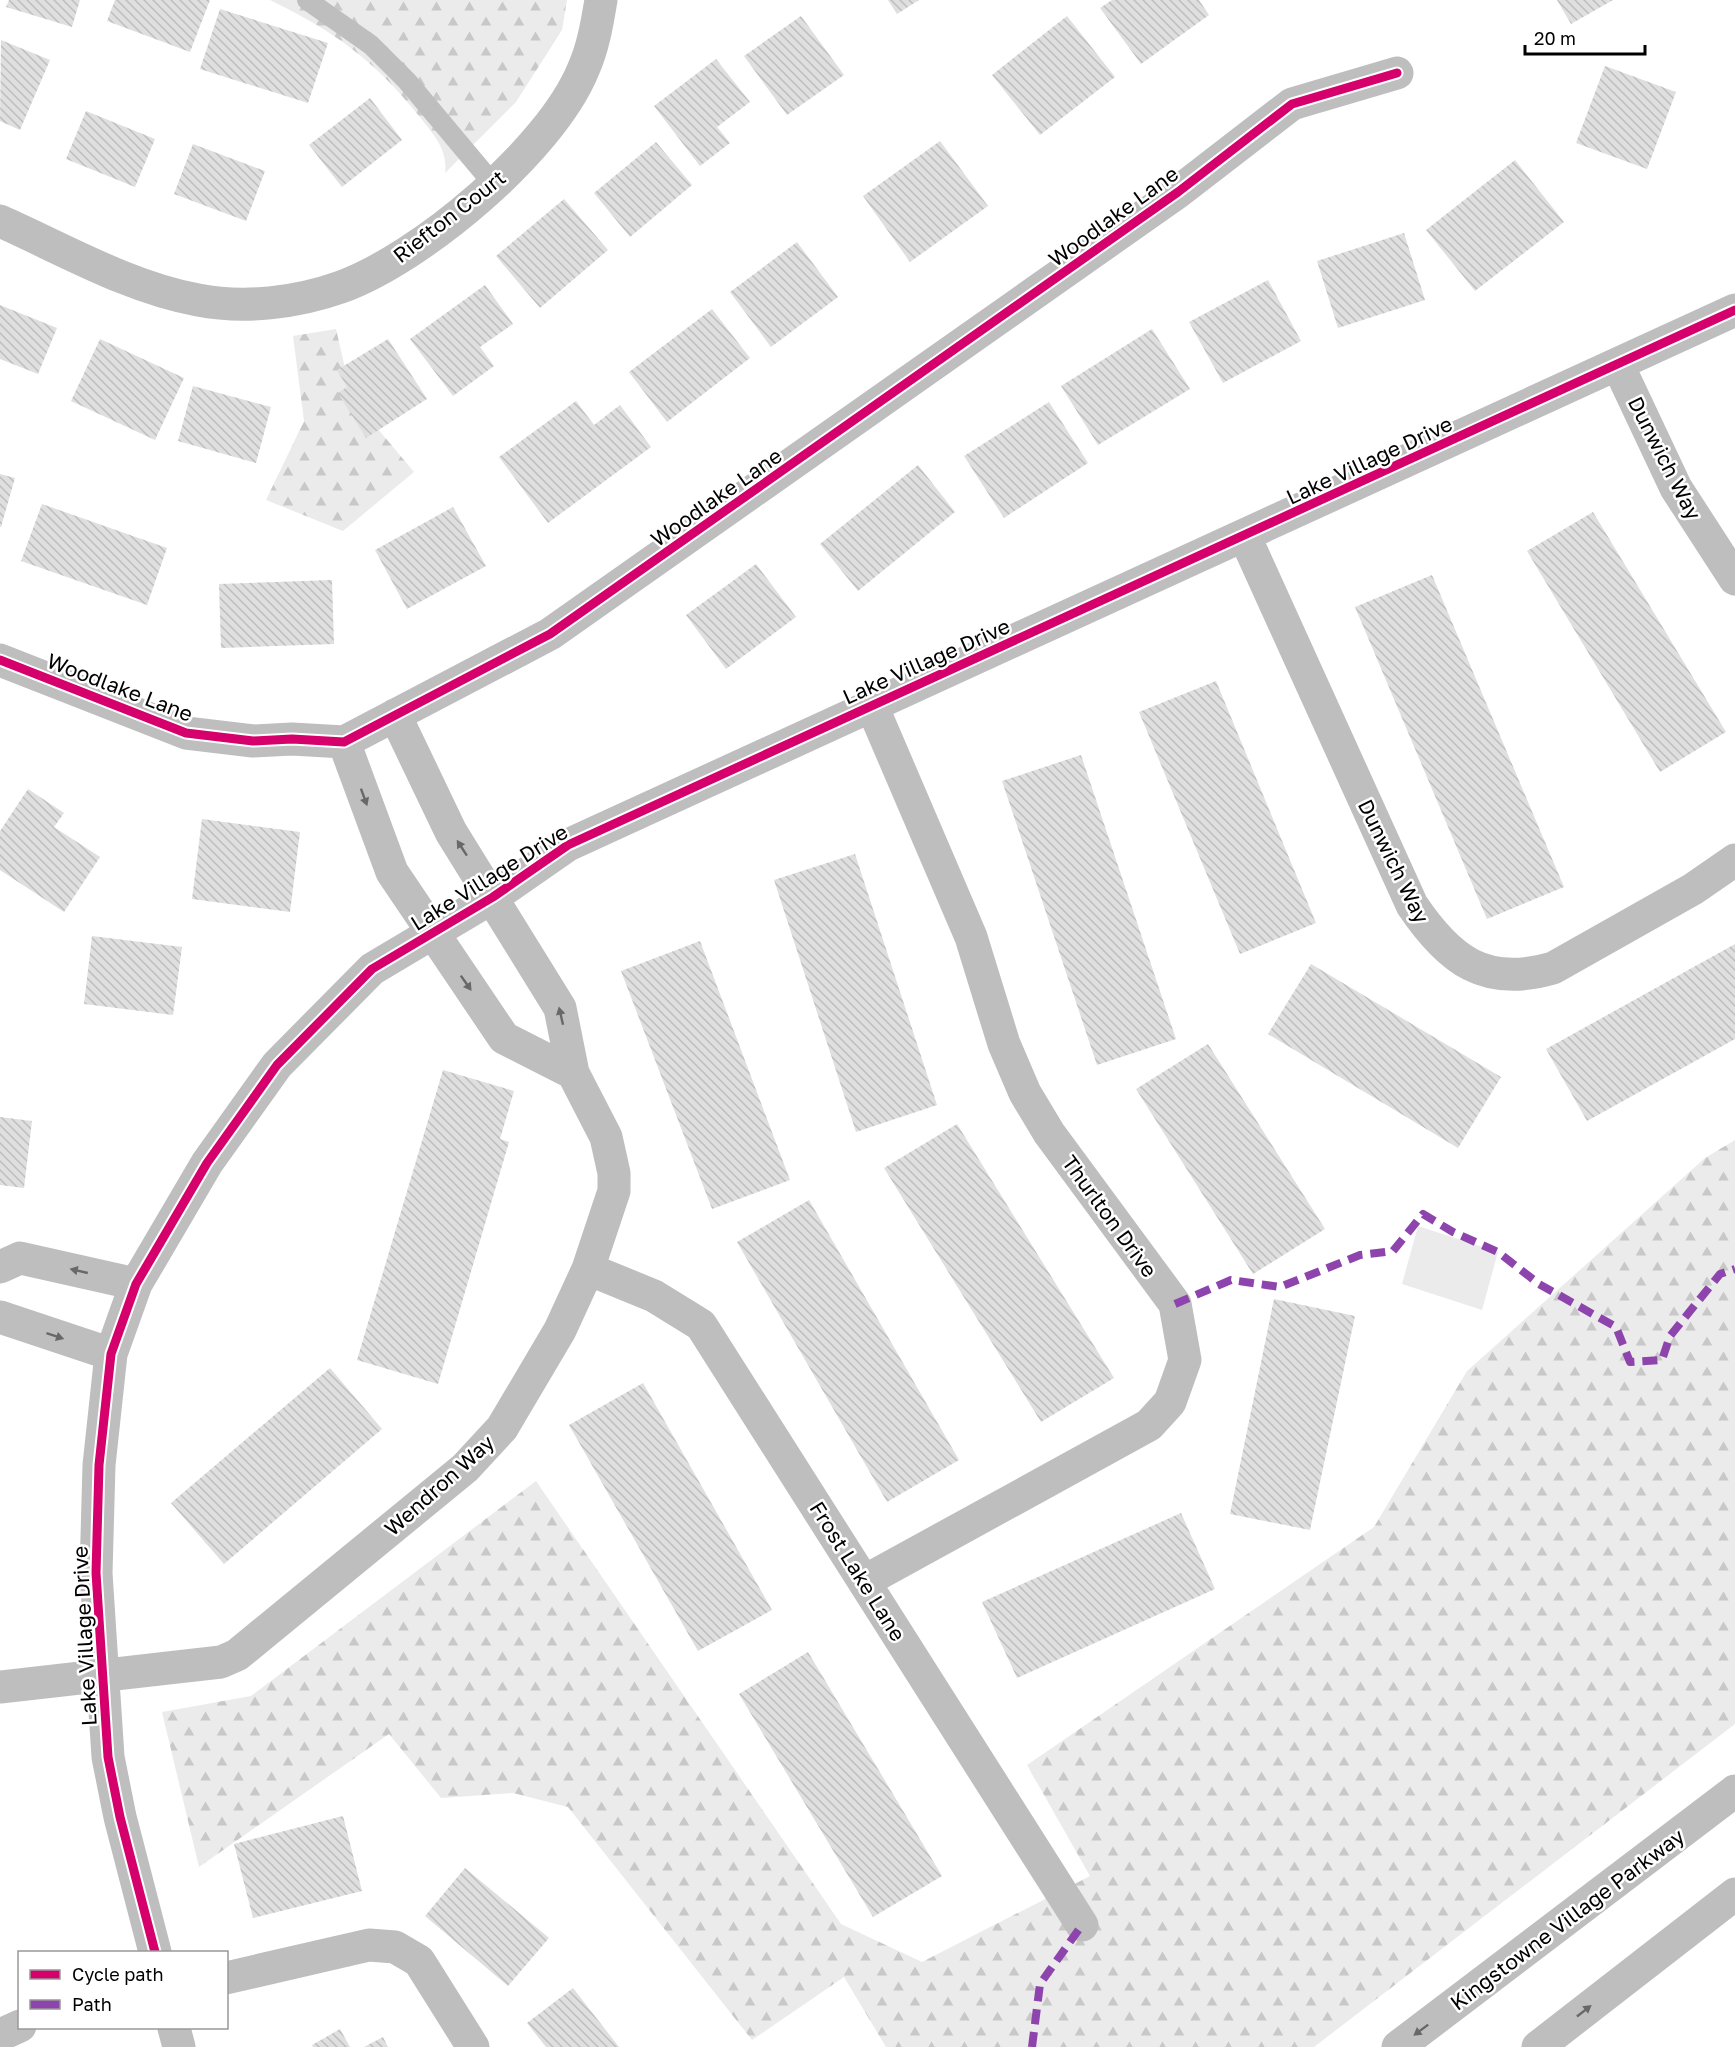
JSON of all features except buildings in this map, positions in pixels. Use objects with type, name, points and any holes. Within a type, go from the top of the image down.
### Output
[{"type":"street","name":"Riefton Court","points":[[0,221],[153,289],[199,301],[242,304],[277,302],[306,297],[366,276],[410,251],[494,185],[532,148],[555,119],[583,72],[594,41],[601,0]]},
{"type":"street","name":"Woodlake Lane","points":[[0,660],[186,733],[253,741],[292,739],[344,742],[550,634],[1178,192],[1292,104],[1397,73]]},
{"type":"street","name":"Lake Village Drive","points":[[155,1951],[110,1767],[101,1674],[96,1573],[98,1487],[111,1354],[136,1284],[207,1163],[277,1065],[372,969],[433,935],[568,845],[1245,537],[1735,310]]},
{"type":"street","name":"Dunwich Way","points":[[1618,365],[1676,488],[1735,579]]},
{"type":"street","name":"Dunwich Way","points":[[1245,537],[1412,905],[1433,937],[1451,953],[1481,969],[1503,975],[1530,975],[1553,968],[1693,889],[1735,860]]},
{"type":"street","name":"Thurlton Drive","points":[[865,1581],[1149,1425],[1170,1402],[1185,1360],[1175,1304],[1049,1133],[1025,1093],[1004,1044],[971,938],[872,706]]},
{"type":"street","points":[[395,715],[451,832],[493,897]]},
{"type":"street","points":[[344,742],[392,872],[504,1038],[573,1073]]},
{"type":"street","name":"Wendron Way","points":[[0,1687],[221,1662],[237,1655],[465,1468],[502,1428],[560,1330],[588,1269],[614,1191],[614,1173],[606,1137],[573,1073],[560,1008],[493,897]]},
{"type":"street","points":[[0,1267],[20,1258],[136,1284]]},
{"type":"street","name":"Frost Lake Lane","points":[[588,1269],[654,1296],[701,1325],[1082,1925]]},
{"type":"street","points":[[0,1317],[111,1354]]},
{"type":"street","name":"Kingstowne Village Parkway","points":[[1398,2047],[1735,1791]]},
{"type":"street","points":[[1538,2047],[1735,1894]]},
{"type":"street","points":[[228,1978],[369,1945],[395,1947],[419,1961],[473,2047]]},
{"type":"street","points":[[0,2035],[18,2027]]},
{"type":"street","points":[[174,2029],[179,2047]]},
{"type":"lane","points":[[307,0],[371,45],[407,81],[494,185]]},
{"type":"green space","points":[[270,0],[567,0],[562,30],[516,102],[445,173],[444,156],[438,142],[419,116],[385,78],[334,36]]},
{"type":"green space","points":[[336,329],[352,398],[414,472],[343,531],[266,500],[304,421],[293,336]]},
{"type":"green space","points":[[1735,1140],[1735,1724],[1314,2047],[886,2047],[844,1977],[752,2040],[568,1807],[513,1793],[441,1798],[389,1734],[199,1867],[162,1712],[251,1696],[536,1481],[841,1924],[922,1962],[1090,1876],[1027,1765],[1374,1527],[1467,1371],[1705,1158]]},
{"type":"green space","points":[[1418,1226],[1498,1252],[1482,1310],[1402,1284]]},
{"type":"marked path","points":[[1175,1304],[1231,1280],[1280,1287],[1360,1255],[1393,1251],[1423,1214],[1453,1232],[1498,1252],[1539,1284],[1616,1327],[1630,1362],[1662,1360],[1670,1336],[1720,1274],[1735,1269]]},
{"type":"marked path","points":[[1032,2047],[1040,1984],[1082,1925]]},
{"type":"cycle path","points":[[0,660],[186,733],[253,741],[292,739],[344,742],[550,634],[1178,192],[1292,104],[1397,73]]},
{"type":"cycle path","points":[[155,1951],[120,1817],[108,1757],[96,1573],[99,1465],[111,1354],[136,1284],[207,1163],[277,1065],[372,969],[493,897],[568,845],[1735,310]]}]
